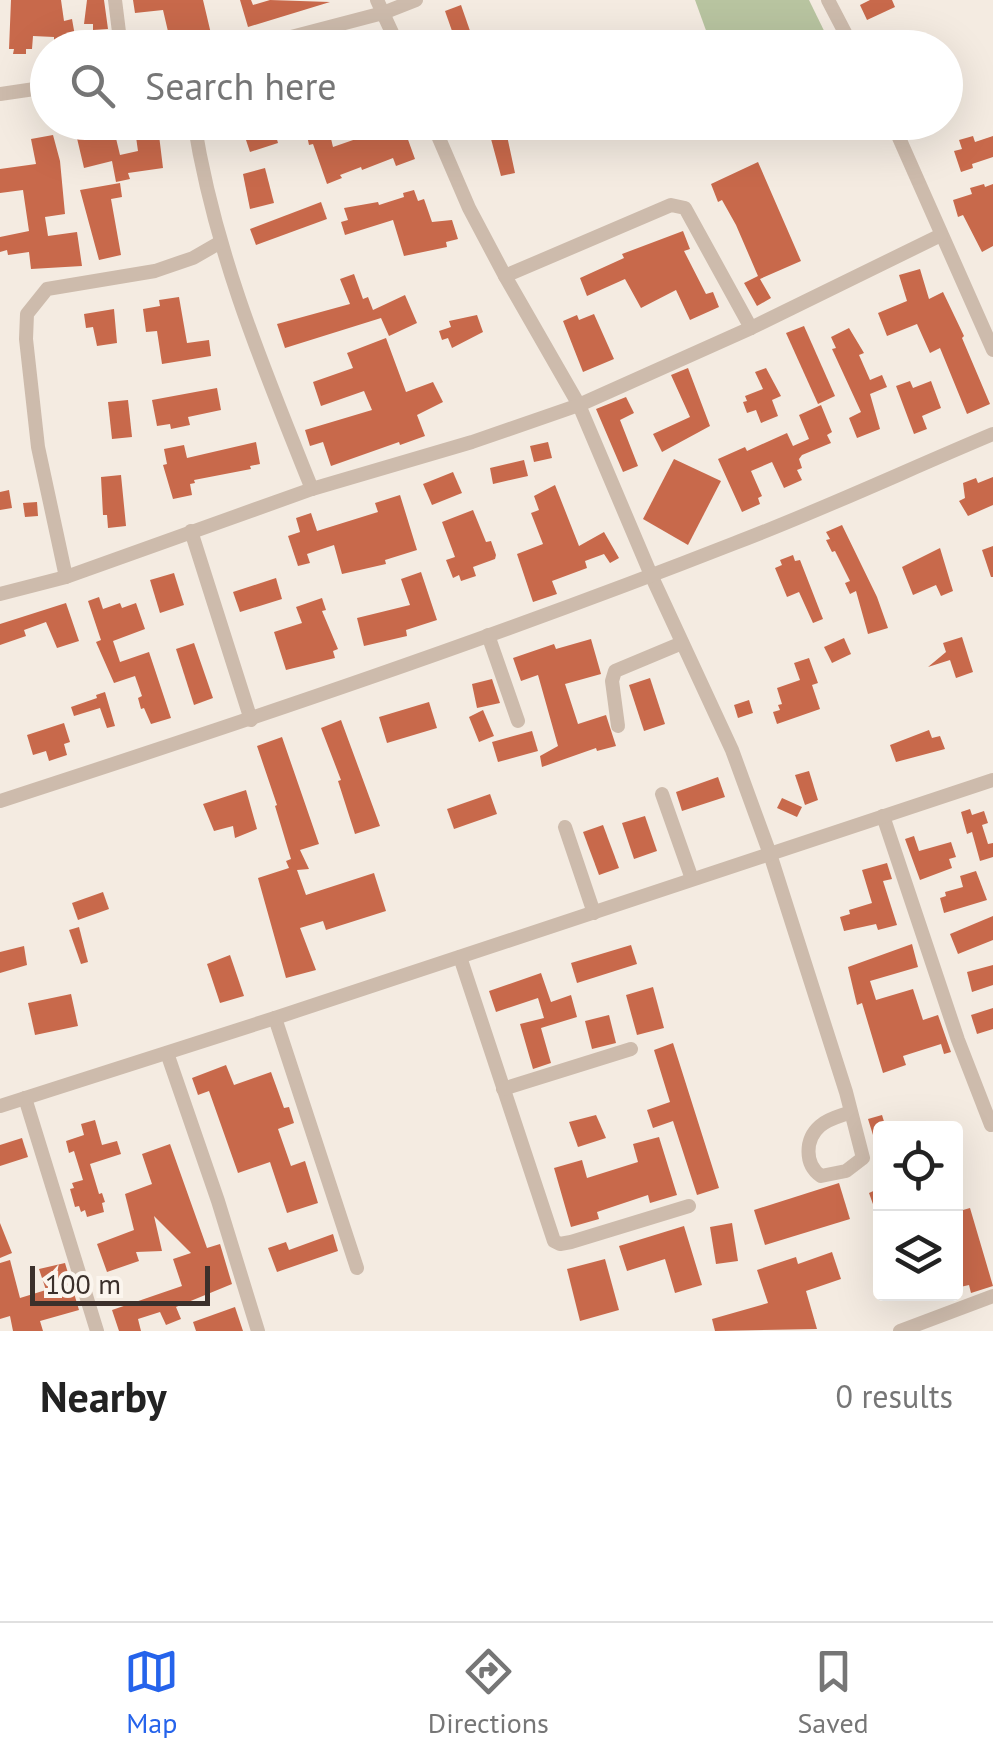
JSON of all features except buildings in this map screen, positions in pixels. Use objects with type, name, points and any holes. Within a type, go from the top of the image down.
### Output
[{"type":"street","points":[[115,0],[119,30]]},
{"type":"street","points":[[305,30],[380,6],[416,0]]},
{"type":"street","points":[[828,0],[844,30]]},
{"type":"street","points":[[380,6],[390,30]]},
{"type":"street","points":[[0,94],[30,90]]},
{"type":"street","points":[[198,140],[220,242],[247,328],[312,489]]},
{"type":"street","points":[[440,140],[504,276],[579,405],[651,576],[732,750],[770,854],[851,1112],[863,1158],[846,1170],[821,1176],[812,1170],[808,1156],[811,1138],[818,1127],[851,1112]]},
{"type":"street","points":[[900,140],[993,350]]},
{"type":"street","points":[[504,276],[671,204],[685,208],[751,328]]},
{"type":"street","points":[[0,594],[66,577],[312,489],[472,442],[579,405],[941,236]]},
{"type":"street","points":[[66,577],[38,447],[27,314],[47,289],[155,271],[193,258],[220,242]]},
{"type":"street","points":[[0,801],[251,720],[651,576],[993,434]]},
{"type":"street","points":[[191,531],[251,720]]},
{"type":"street","points":[[488,635],[518,721]]},
{"type":"street","points":[[618,726],[612,681],[615,671],[682,643]]},
{"type":"street","points":[[0,1106],[993,780]]},
{"type":"street","points":[[662,794],[692,879]]},
{"type":"street","points":[[883,816],[958,1040],[991,1125]]},
{"type":"street","points":[[565,827],[594,913]]},
{"type":"street","points":[[460,957],[554,1241],[571,1242],[689,1206]]},
{"type":"street","points":[[275,1018],[357,1268]]},
{"type":"street","points":[[504,1089],[631,1048]]},
{"type":"street","points":[[167,1053],[258,1331]]},
{"type":"street","points":[[25,1098],[98,1331]]},
{"type":"street","points":[[900,1331],[921,1328],[993,1296]]},
{"type":"green space","points":[[695,0],[809,0],[824,30],[706,30]]}]
